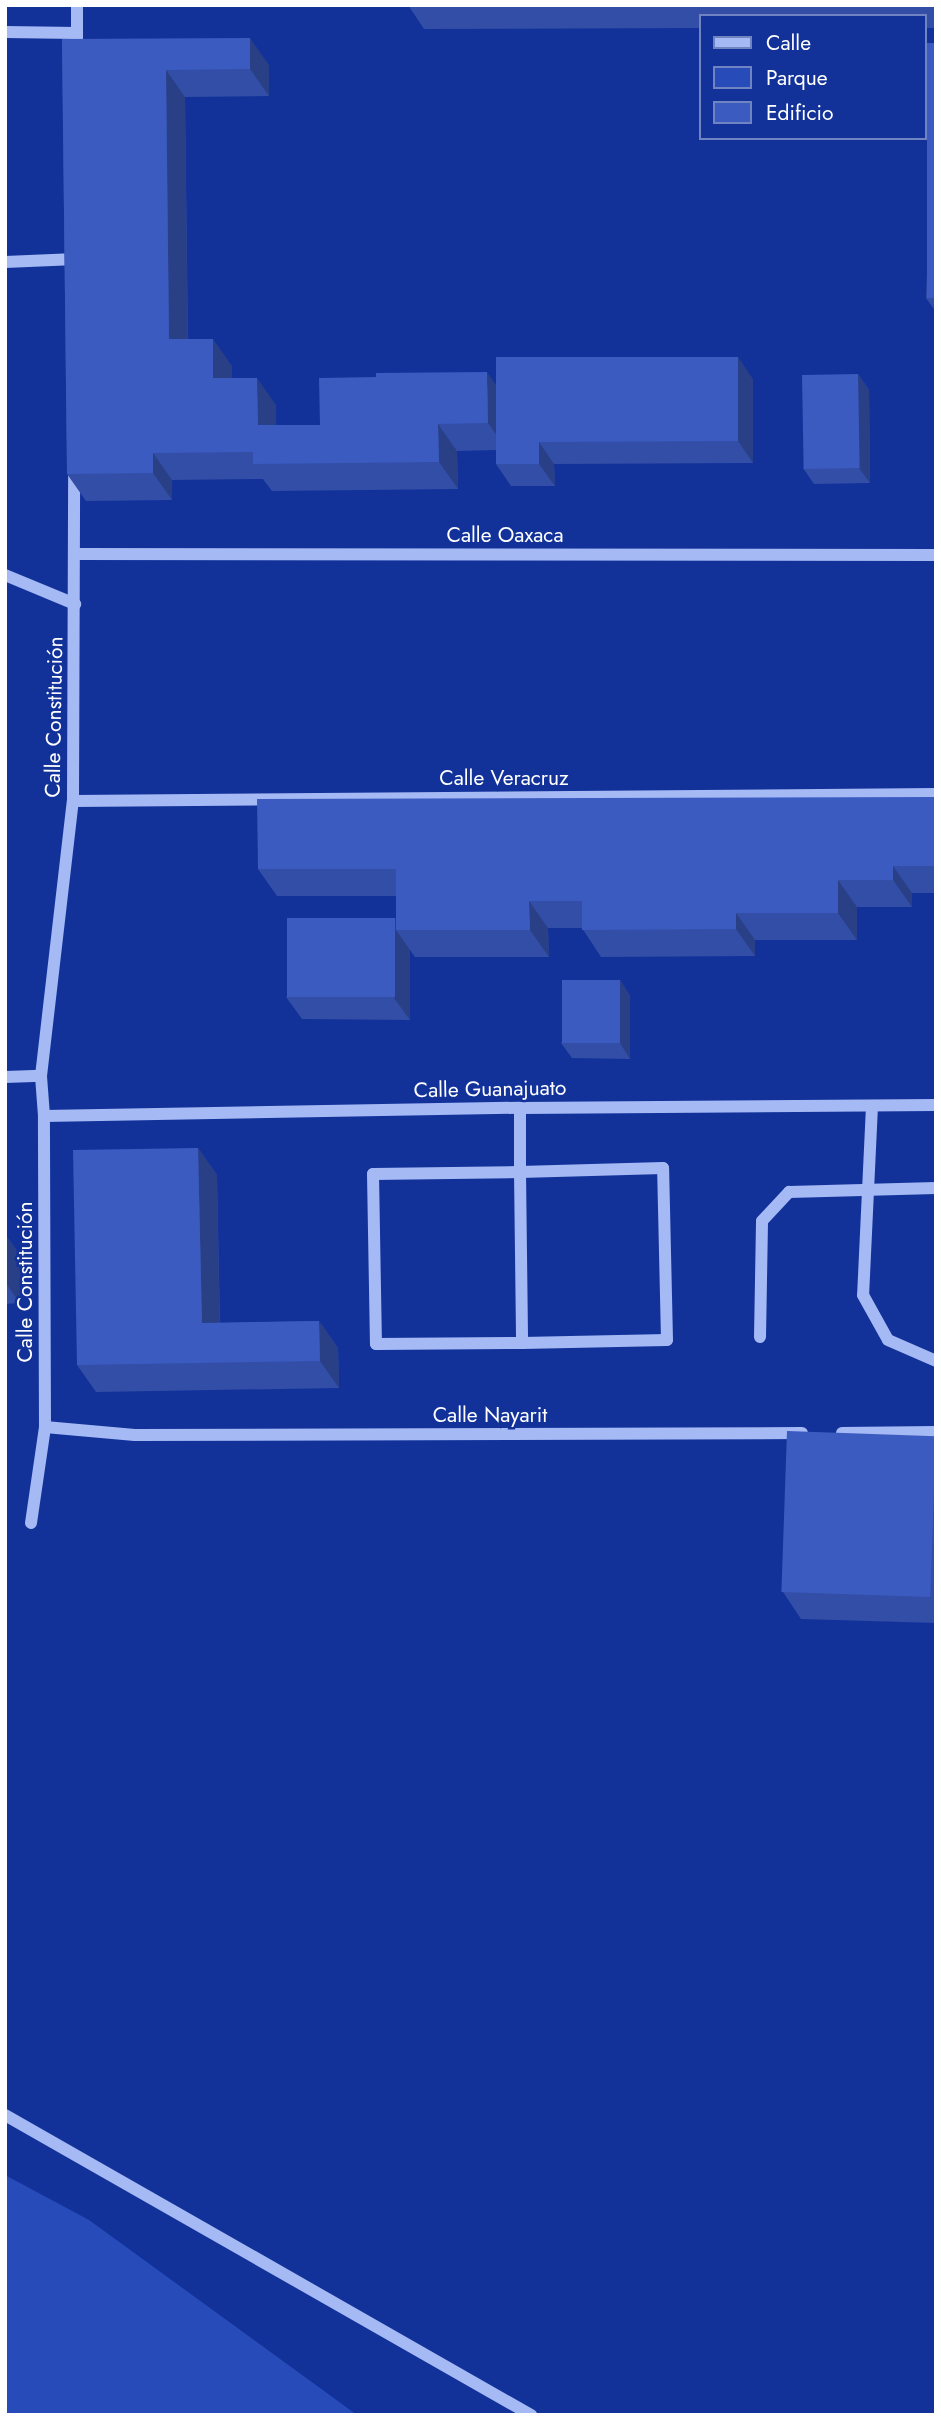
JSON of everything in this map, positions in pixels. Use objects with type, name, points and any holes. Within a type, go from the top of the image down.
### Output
[{"type":"street","points":[[77,5],[77,73]]},
{"type":"street","points":[[5,32],[77,33]]},
{"type":"street","points":[[5,262],[76,259]]},
{"type":"street","name":"Calle Constitución","points":[[31,1522],[45,1427],[44,1116],[41,1076],[73,800],[74,460]]},
{"type":"street","name":"Calle Oaxaca","points":[[74,554],[936,555]]},
{"type":"street","points":[[5,575],[75,604]]},
{"type":"street","name":"Calle Veracruz","points":[[73,800],[936,794]]},
{"type":"street","points":[[5,1077],[41,1076]]},
{"type":"street","name":"Calle Guanajuato","points":[[44,1116],[520,1108],[936,1105]]},
{"type":"street","points":[[872,1106],[863,1295],[888,1340],[936,1361]]},
{"type":"street","points":[[520,1108],[522,1343]]},
{"type":"street","points":[[663,1168],[667,1340],[376,1344],[373,1174],[520,1172],[663,1168]]},
{"type":"street","points":[[760,1337],[762,1221],[789,1192],[936,1188]]},
{"type":"street","name":"Calle Nayarit","points":[[45,1427],[135,1435],[811,1433]]},
{"type":"street","points":[[825,1433],[936,1432]]},
{"type":"street","points":[[5,2115],[531,2415]]},
{"type":"green space","points":[[5,2175],[89,2220],[357,2415],[5,2415]]},
{"type":"building","points":[[250,38],[250,69],[166,70],[169,339],[213,339],[213,378],[257,378],[258,425],[320,425],[319,378],[376,377],[376,373],[487,372],[488,423],[438,424],[439,462],[253,464],[253,452],[153,453],[153,473],[67,474],[62,39]]},
{"type":"building","points":[[927,43],[936,43],[936,298],[927,298]]},
{"type":"building","points":[[496,357],[738,357],[738,441],[539,442],[539,464],[496,464]]},
{"type":"building","points":[[858,374],[860,468],[804,469],[802,375]]},
{"type":"building","points":[[936,797],[936,866],[893,866],[893,880],[838,880],[838,913],[736,913],[736,929],[582,930],[582,901],[529,901],[530,930],[396,930],[396,869],[258,869],[257,799]]},
{"type":"building","points":[[287,918],[395,918],[395,997],[287,997]]},
{"type":"building","points":[[562,980],[620,980],[620,1043],[562,1043]]},
{"type":"building","points":[[198,1148],[202,1323],[319,1321],[320,1361],[77,1365],[73,1150]]},
{"type":"building","points":[[787,1431],[936,1436],[930,1597],[781,1592]]}]
